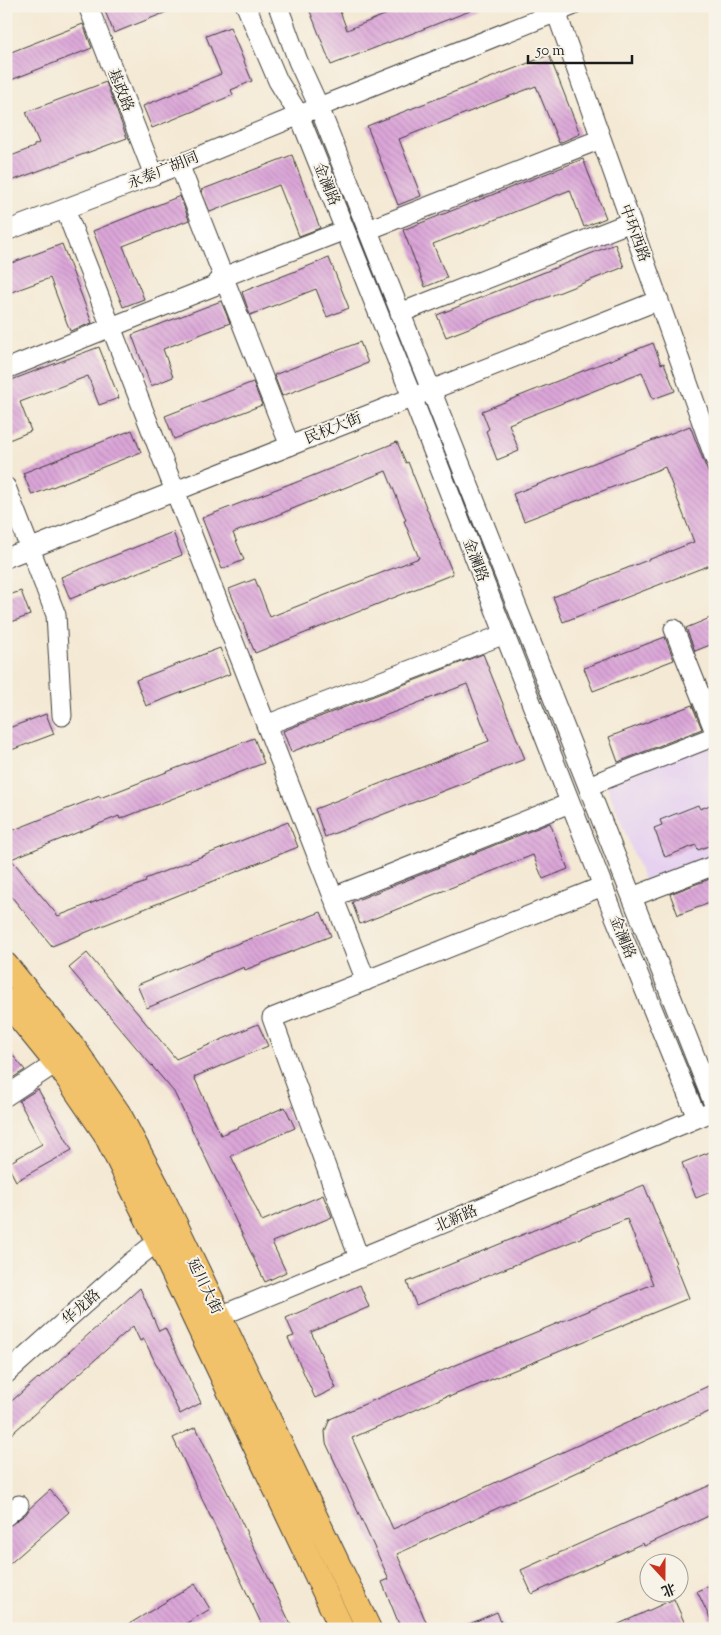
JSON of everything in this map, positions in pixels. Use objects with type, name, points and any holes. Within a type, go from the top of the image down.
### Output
[{"type":"main road","name":"延川大街","points":[[6,965],[76,1051],[119,1114],[158,1188],[369,1629]]},
{"type":"main road","name":"延川大街","points":[[6,1001],[56,1063],[105,1133],[342,1629]]},
{"type":"street","name":"基政路","points":[[88,6],[154,174]]},
{"type":"street","name":"金澜路","points":[[246,6],[278,81],[299,115],[412,397],[570,803],[697,1118]]},
{"type":"street","name":"金澜路","points":[[278,6],[298,61],[368,230],[715,1109]]},
{"type":"street","name":"永泰广胡同","points":[[6,232],[179,164],[561,8]]},
{"type":"street","name":"中环西路","points":[[561,8],[601,139],[715,459]]},
{"type":"street","points":[[368,230],[601,139]]},
{"type":"street","points":[[179,164],[290,446]]},
{"type":"street","points":[[65,209],[366,981]]},
{"type":"street","points":[[400,313],[631,222]]},
{"type":"street","points":[[6,369],[214,286],[223,277],[345,230]]},
{"type":"street","name":"民权大街","points":[[6,558],[659,300]]},
{"type":"street","points":[[6,487],[56,615],[62,716]]},
{"type":"street","points":[[674,629],[715,732]]},
{"type":"street","points":[[266,725],[504,634]]},
{"type":"street","points":[[588,786],[715,736]]},
{"type":"street","points":[[333,897],[570,803]]},
{"type":"street","points":[[632,897],[715,865]]},
{"type":"street","points":[[359,1258],[272,1018],[603,886]]},
{"type":"street","points":[[6,1096],[56,1063]]},
{"type":"street","name":"北新路","points":[[198,1325],[715,1109]]},
{"type":"street","name":"华龙路","points":[[6,1374],[129,1264],[158,1242]]},
{"type":"shaded area","points":[[715,740],[715,853],[644,881],[606,783]]},
{"type":"building","points":[[103,6],[179,6],[179,7],[114,33]]},
{"type":"building","points":[[308,6],[338,6],[347,30],[407,6],[480,7],[331,65]]},
{"type":"building","points":[[83,24],[92,48],[6,82],[6,54]]},
{"type":"building","points":[[230,27],[252,81],[231,90],[233,95],[152,128],[143,106],[221,74],[206,36]]},
{"type":"building","points":[[549,55],[580,134],[559,143],[536,86],[399,139],[421,196],[398,205],[367,126]]},
{"type":"building","points":[[106,82],[127,138],[6,183],[6,158],[34,147],[34,145],[39,143],[26,112]]},
{"type":"building","points":[[292,155],[320,228],[299,236],[279,185],[210,212],[201,190]]},
{"type":"building","points":[[583,159],[606,218],[584,227],[570,190],[433,244],[447,278],[425,287],[403,230]]},
{"type":"building","points":[[180,196],[189,220],[123,246],[144,299],[123,307],[93,231]]},
{"type":"building","points":[[62,244],[92,323],[70,331],[50,278],[6,294],[6,265]]},
{"type":"building","points":[[615,244],[624,267],[446,337],[437,315]]},
{"type":"building","points":[[329,258],[349,308],[327,317],[316,289],[250,315],[242,292]]},
{"type":"building","points":[[221,301],[230,323],[163,349],[173,377],[151,386],[132,335]]},
{"type":"building","points":[[360,342],[368,363],[282,396],[274,375]]},
{"type":"building","points":[[653,343],[661,364],[664,363],[675,391],[653,399],[642,372],[509,424],[519,451],[497,460],[486,431],[489,429],[482,411]]},
{"type":"building","points":[[99,347],[119,398],[99,405],[88,376],[20,402],[31,431],[9,440],[6,431],[6,382]]},
{"type":"building","points":[[253,382],[262,405],[174,439],[165,416]]},
{"type":"building","points":[[690,426],[715,490],[715,563],[563,622],[553,597],[694,542],[665,467],[524,521],[513,494]]},
{"type":"building","points":[[132,430],[141,452],[32,495],[23,473]]},
{"type":"building","points":[[397,442],[406,463],[408,462],[453,574],[255,653],[229,589],[255,579],[270,617],[419,558],[404,521],[406,520],[386,471],[233,533],[244,560],[222,569],[202,518]]},
{"type":"building","points":[[173,532],[182,555],[70,599],[61,577]]},
{"type":"building","points":[[21,591],[30,615],[6,624],[6,596]]},
{"type":"building","points":[[715,616],[715,643],[695,651],[686,628]]},
{"type":"building","points":[[665,637],[674,660],[593,691],[584,668]]},
{"type":"building","points":[[220,648],[230,674],[146,706],[136,680]]},
{"type":"building","points":[[483,654],[525,759],[325,837],[315,809],[489,741],[467,684],[291,752],[283,731]]},
{"type":"building","points":[[692,705],[702,729],[618,762],[609,737]]},
{"type":"building","points":[[46,714],[54,734],[6,752],[6,729]]},
{"type":"building","points":[[254,738],[264,763],[120,819],[119,816],[11,859],[58,916],[146,882],[145,879],[288,822],[298,847],[52,946],[6,890],[6,833]]},
{"type":"building","points":[[715,803],[715,839],[709,841],[711,845],[698,850],[696,845],[665,857],[654,828],[662,825],[660,820],[698,805],[700,809]]},
{"type":"building","points":[[550,823],[568,869],[543,879],[533,855],[360,924],[352,902]]},
{"type":"building","points":[[715,877],[715,901],[678,915],[670,894]]},
{"type":"building","points":[[321,912],[331,936],[245,970],[244,967],[147,1008],[137,985],[226,948]]},
{"type":"building","points":[[87,953],[176,1059],[258,1024],[268,1046],[194,1077],[221,1135],[285,1107],[295,1128],[231,1156],[262,1221],[323,1195],[332,1217],[272,1242],[286,1272],[265,1282],[174,1092],[69,968]]},
{"type":"building","points":[[6,1047],[25,1070],[6,1082]]},
{"type":"building","points":[[38,1089],[72,1150],[16,1181],[7,1164],[42,1144],[19,1101]]},
{"type":"building","points":[[715,1150],[715,1190],[696,1198],[682,1163]]},
{"type":"building","points":[[644,1185],[689,1298],[449,1397],[449,1395],[352,1438],[393,1529],[715,1383],[715,1409],[397,1554],[429,1629],[401,1629],[382,1582],[389,1579],[326,1443],[325,1431],[330,1419],[653,1284],[627,1219],[416,1305],[407,1282]]},
{"type":"building","points":[[360,1285],[369,1307],[311,1332],[336,1388],[315,1398],[288,1338],[294,1336],[286,1318]]},
{"type":"building","points":[[140,1288],[159,1331],[165,1328],[201,1403],[180,1414],[144,1339],[140,1341],[133,1326],[6,1439],[6,1406],[39,1379]]},
{"type":"building","points":[[196,1427],[293,1629],[264,1629],[173,1438]]},
{"type":"building","points":[[715,1483],[715,1513],[644,1546],[643,1543],[532,1594],[521,1570]]},
{"type":"building","points":[[50,1490],[69,1512],[6,1567],[6,1528],[26,1514]]},
{"type":"building","points":[[715,1583],[715,1629],[697,1591]]},
{"type":"building","points":[[195,1584],[210,1609],[177,1629],[121,1629]]},
{"type":"building","points":[[667,1602],[675,1602],[685,1624],[676,1629],[608,1629]]},
{"type":"building","points":[[497,1612],[504,1629],[458,1629]]}]
